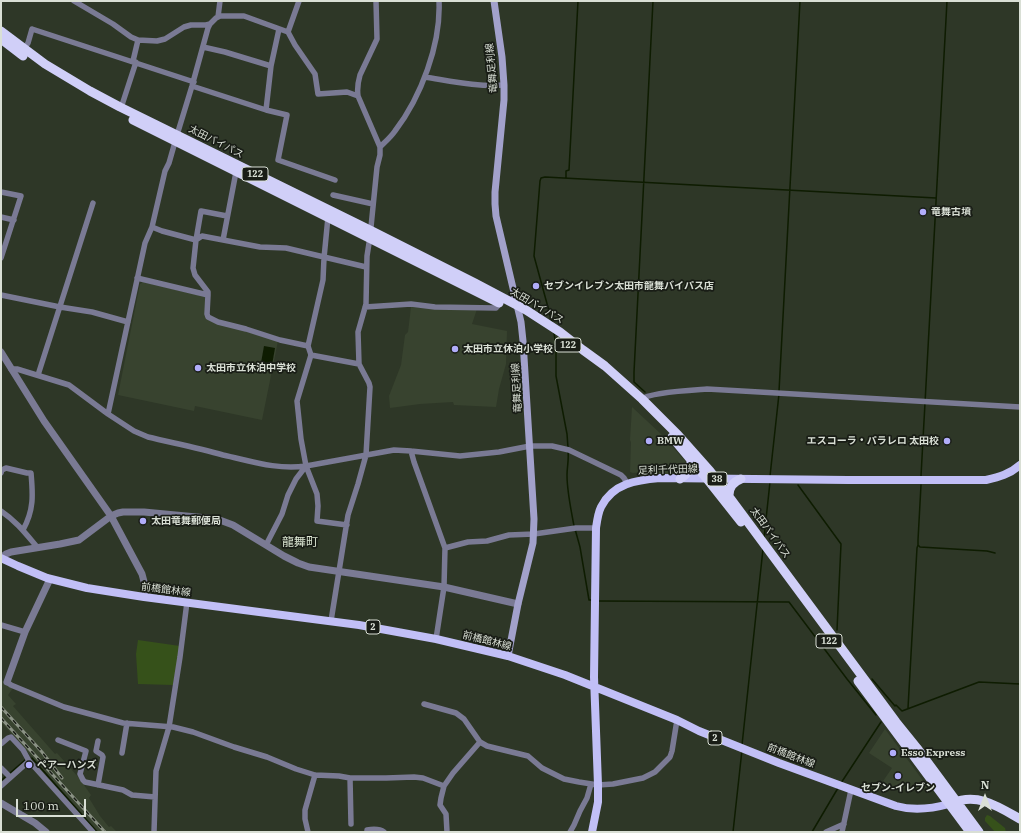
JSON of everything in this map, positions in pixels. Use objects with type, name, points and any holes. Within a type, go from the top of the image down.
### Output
[{"type":"highway","name":"太田バイパス","points":[[1,31],[24,49],[66,77],[236,172],[328,218],[370,234],[475,283],[517,309],[581,355],[631,396],[673,438],[691,460],[728,495],[896,722],[917,748],[955,804]]},
{"type":"highway","name":"太田バイパス","points":[[1,39],[21,54],[86,96],[329,211],[500,303],[517,309],[526,310],[560,332],[604,366],[642,399],[696,455],[744,526],[882,714],[955,804]]},
{"type":"highway","points":[[680,479],[691,468],[691,460]]},
{"type":"highway","points":[[728,495],[731,486],[741,479]]},
{"type":"highway","points":[[955,804],[972,799],[987,802],[1020,819]]},
{"type":"highway","points":[[955,804],[990,807],[1020,824]]},
{"type":"highway","name":"122","points":[[955,804],[970,832]]},
{"type":"highway","name":"122","points":[[955,804],[980,832]]},
{"type":"main road","name":"竜舞足利線","points":[[494,1],[502,57],[504,85],[495,204],[496,216],[524,341],[534,519],[534,534],[531,552],[518,604],[508,656]]},
{"type":"main road","name":"足利千代田線","points":[[592,832],[598,802],[595,784],[594,645],[596,528],[601,507],[617,489],[627,483],[644,479],[660,478],[986,480],[1006,475],[1020,465]]},
{"type":"main road","name":"前橋館林線","points":[[1,558],[50,579],[87,588],[144,597],[331,620],[436,639],[508,656],[551,670],[595,687],[678,720],[699,731],[896,806],[923,809],[955,804]]},
{"type":"street","points":[[74,1],[138,40],[157,41],[165,39],[184,27],[210,24],[220,16],[244,16],[288,32],[315,74],[318,94],[347,92],[358,96]]},
{"type":"street","points":[[218,18],[220,1]]},
{"type":"street","points":[[288,32],[299,1]]},
{"type":"street","points":[[331,620],[348,515],[366,455],[370,387],[359,364],[358,332],[365,307],[367,256],[380,147],[358,96],[358,86],[360,75],[377,39],[376,1]]},
{"type":"street","points":[[380,147],[394,133],[403,120],[425,77],[433,55],[436,38],[439,14],[438,1]]},
{"type":"street","points":[[108,414],[145,243],[152,227],[165,172],[169,163],[210,24]]},
{"type":"street","points":[[24,49],[28,43],[32,29],[134,62],[266,110],[287,115],[278,160],[336,180]]},
{"type":"street","points":[[266,110],[271,66],[279,29]]},
{"type":"street","points":[[122,108],[138,40]]},
{"type":"street","points":[[203,47],[271,66]]},
{"type":"street","points":[[425,77],[493,86],[504,85]]},
{"type":"street","points":[[223,240],[236,172]]},
{"type":"street","points":[[1,192],[21,196],[1,258]]},
{"type":"street","points":[[333,195],[373,204]]},
{"type":"street","points":[[38,375],[93,203]]},
{"type":"street","points":[[227,216],[201,211],[193,268],[195,275],[208,292],[208,317],[218,322],[280,340],[308,346]]},
{"type":"street","points":[[1,217],[14,220]]},
{"type":"street","points":[[328,218],[323,280],[308,346],[311,355],[297,401],[300,439],[306,466],[317,494],[317,521],[347,525]]},
{"type":"street","points":[[152,227],[196,240],[202,236],[260,247],[286,248],[366,267]]},
{"type":"street","points":[[137,278],[208,295]]},
{"type":"street","points":[[1,295],[92,312],[128,322]]},
{"type":"street","points":[[365,307],[411,304],[435,307],[496,308],[500,303]]},
{"type":"street","points":[[1,352],[4,362],[11,369],[44,421],[111,516],[142,574],[145,588],[144,597]]},
{"type":"street","points":[[311,355],[359,364]]},
{"type":"street","points":[[11,369],[17,369],[69,385],[108,414],[134,431],[148,437],[252,462],[295,468],[394,450],[460,456],[499,452],[530,446],[552,446],[569,450],[621,475],[627,483]]},
{"type":"street","points":[[642,399],[646,396],[670,392],[707,389],[1020,407]]},
{"type":"street","points":[[411,451],[444,548],[444,587],[436,639]]},
{"type":"street","points":[[266,545],[282,514],[288,495],[296,479],[306,466]]},
{"type":"street","points":[[1,473],[2,470],[6,468],[31,473],[33,498],[30,514],[22,530]]},
{"type":"street","points":[[1,511],[22,530],[38,548]]},
{"type":"street","points":[[1,558],[11,552],[79,540],[111,516],[130,511],[217,519],[233,525],[284,556],[309,567],[444,587],[518,604]]},
{"type":"street","points":[[444,548],[468,542],[487,541],[509,535],[534,534],[568,529],[596,528]]},
{"type":"street","points":[[50,579],[25,632],[7,682],[11,685],[64,707],[98,717],[128,723],[169,727],[193,732],[234,747],[267,756],[315,775],[350,778],[414,777],[423,778],[444,786]]},
{"type":"street","points":[[154,832],[156,771],[169,727],[187,602]]},
{"type":"street","points":[[1,625],[25,632]]},
{"type":"street","points":[[424,704],[456,713],[464,719],[480,742],[487,746],[528,756],[542,768],[564,778],[595,784],[613,784],[643,778],[655,772],[670,757],[678,720]]},
{"type":"street","points":[[122,753],[128,723]]},
{"type":"street","points":[[1,744],[11,737],[23,750],[28,761],[93,832]]},
{"type":"street","points":[[58,740],[86,751],[80,774],[85,782],[123,790],[132,795],[155,797]]},
{"type":"street","points":[[98,741],[96,751],[103,757],[98,785]]},
{"type":"street","points":[[447,832],[446,814],[440,805],[440,798],[444,786],[453,773],[480,742]]},
{"type":"street","points":[[1,786],[28,761]]},
{"type":"street","points":[[1,768],[10,777]]},
{"type":"street","points":[[308,832],[305,819],[305,810],[315,775]]},
{"type":"street","points":[[350,778],[351,824]]},
{"type":"street","points":[[570,832],[595,784]]},
{"type":"street","points":[[842,832],[851,790]]},
{"type":"street","points":[[1,803],[35,823],[46,832]]},
{"type":"street","points":[[826,832],[844,824]]},
{"type":"street","points":[[83,832],[88,826]]},
{"type":"street","points":[[367,832],[367,830],[370,829],[382,830],[384,832]]},
{"type":"shaded area","name":"太田市立休泊中学校","points":[[143,282],[206,297],[206,319],[278,341],[262,420],[195,406],[194,411],[118,395],[140,284]]},
{"type":"shaded area","name":"太田市立休泊小学校","points":[[411,307],[477,309],[472,324],[507,331],[506,364],[496,407],[454,405],[453,402],[390,408],[389,396],[401,365],[405,335],[408,332]]},
{"type":"shaded area","points":[[264,346],[275,348],[272,365],[261,363]]},
{"type":"shaded area","name":"BMW","points":[[632,407],[661,434],[685,461],[686,468],[677,474],[645,474],[645,472],[630,472]]},
{"type":"shaded area","points":[[1,679],[13,688],[8,695],[16,704],[13,706],[55,754],[57,753],[79,778],[91,795],[89,798],[100,816],[109,827],[111,826],[117,832],[99,832],[1,722]]},
{"type":"shaded area","points":[[885,729],[927,786],[926,790],[899,787],[879,787],[892,768],[869,753]]},
{"type":"green space","points":[[138,640],[180,646],[173,685],[138,684],[136,654]]},
{"type":"green space","points":[[987,815],[1005,828],[1006,832],[995,832],[985,821]]},
{"type":"waterway","points":[[566,177],[566,171],[569,170],[578,1]]},
{"type":"waterway","points":[[645,392],[634,382],[634,372],[653,1]]},
{"type":"waterway","points":[[779,391],[800,1]]},
{"type":"waterway","points":[[921,476],[947,1]]},
{"type":"waterway","points":[[552,322],[534,256],[541,178],[545,177],[936,198]]},
{"type":"waterway","points":[[554,333],[556,347],[556,376],[567,434],[568,448]]},
{"type":"waterway","points":[[770,476],[779,394]]},
{"type":"waterway","points":[[568,452],[568,488],[574,526]]},
{"type":"waterway","points":[[764,538],[770,482]]},
{"type":"waterway","points":[[798,485],[841,544],[837,630]]},
{"type":"waterway","points":[[921,485],[918,540],[918,545],[920,547],[987,551],[995,553]]},
{"type":"waterway","points":[[575,529],[580,547],[589,600],[593,600]]},
{"type":"waterway","points":[[908,708],[918,545]]},
{"type":"waterway","points":[[742,745],[763,549]]},
{"type":"waterway","points":[[599,601],[789,602],[876,715]]},
{"type":"waterway","points":[[872,679],[895,706],[896,705],[902,711],[979,682],[1020,684]]},
{"type":"waterway","points":[[841,783],[881,722]]},
{"type":"waterway","points":[[733,832],[742,750]]},
{"type":"waterway","points":[[32,758],[97,832]]},
{"type":"waterway","points":[[10,773],[25,760]]},
{"type":"waterway","points":[[1,781],[5,777]]},
{"type":"waterway","points":[[812,832],[838,788]]},
{"type":"railway","points":[[1,707],[42,752],[62,778]]},
{"type":"railway","points":[[1,718],[105,832]]},
{"type":"place","name":"竜舞古墳","points":[[923,212]]},
{"type":"place","name":"セブンイレブン太田市龍舞バイパス店","points":[[536,286]]},
{"type":"place","name":"太田市立休泊小学校","points":[[455,349]]},
{"type":"place","name":"太田市立休泊中学校","points":[[198,368]]},
{"type":"place","name":"BMW","points":[[649,441]]},
{"type":"place","name":"エスコーラ・パラレロ 太田校","points":[[947,441]]},
{"type":"place","name":"太田竜舞郵便局","points":[[143,521]]},
{"type":"place","name":"Esso Express","points":[[893,753]]},
{"type":"place","name":"ペアーハンズ","points":[[29,765]]},
{"type":"place","name":"セブン-イレブン","points":[[898,776]]},
{"type":"district","name":"龍舞町","points":[[300,543]]}]
